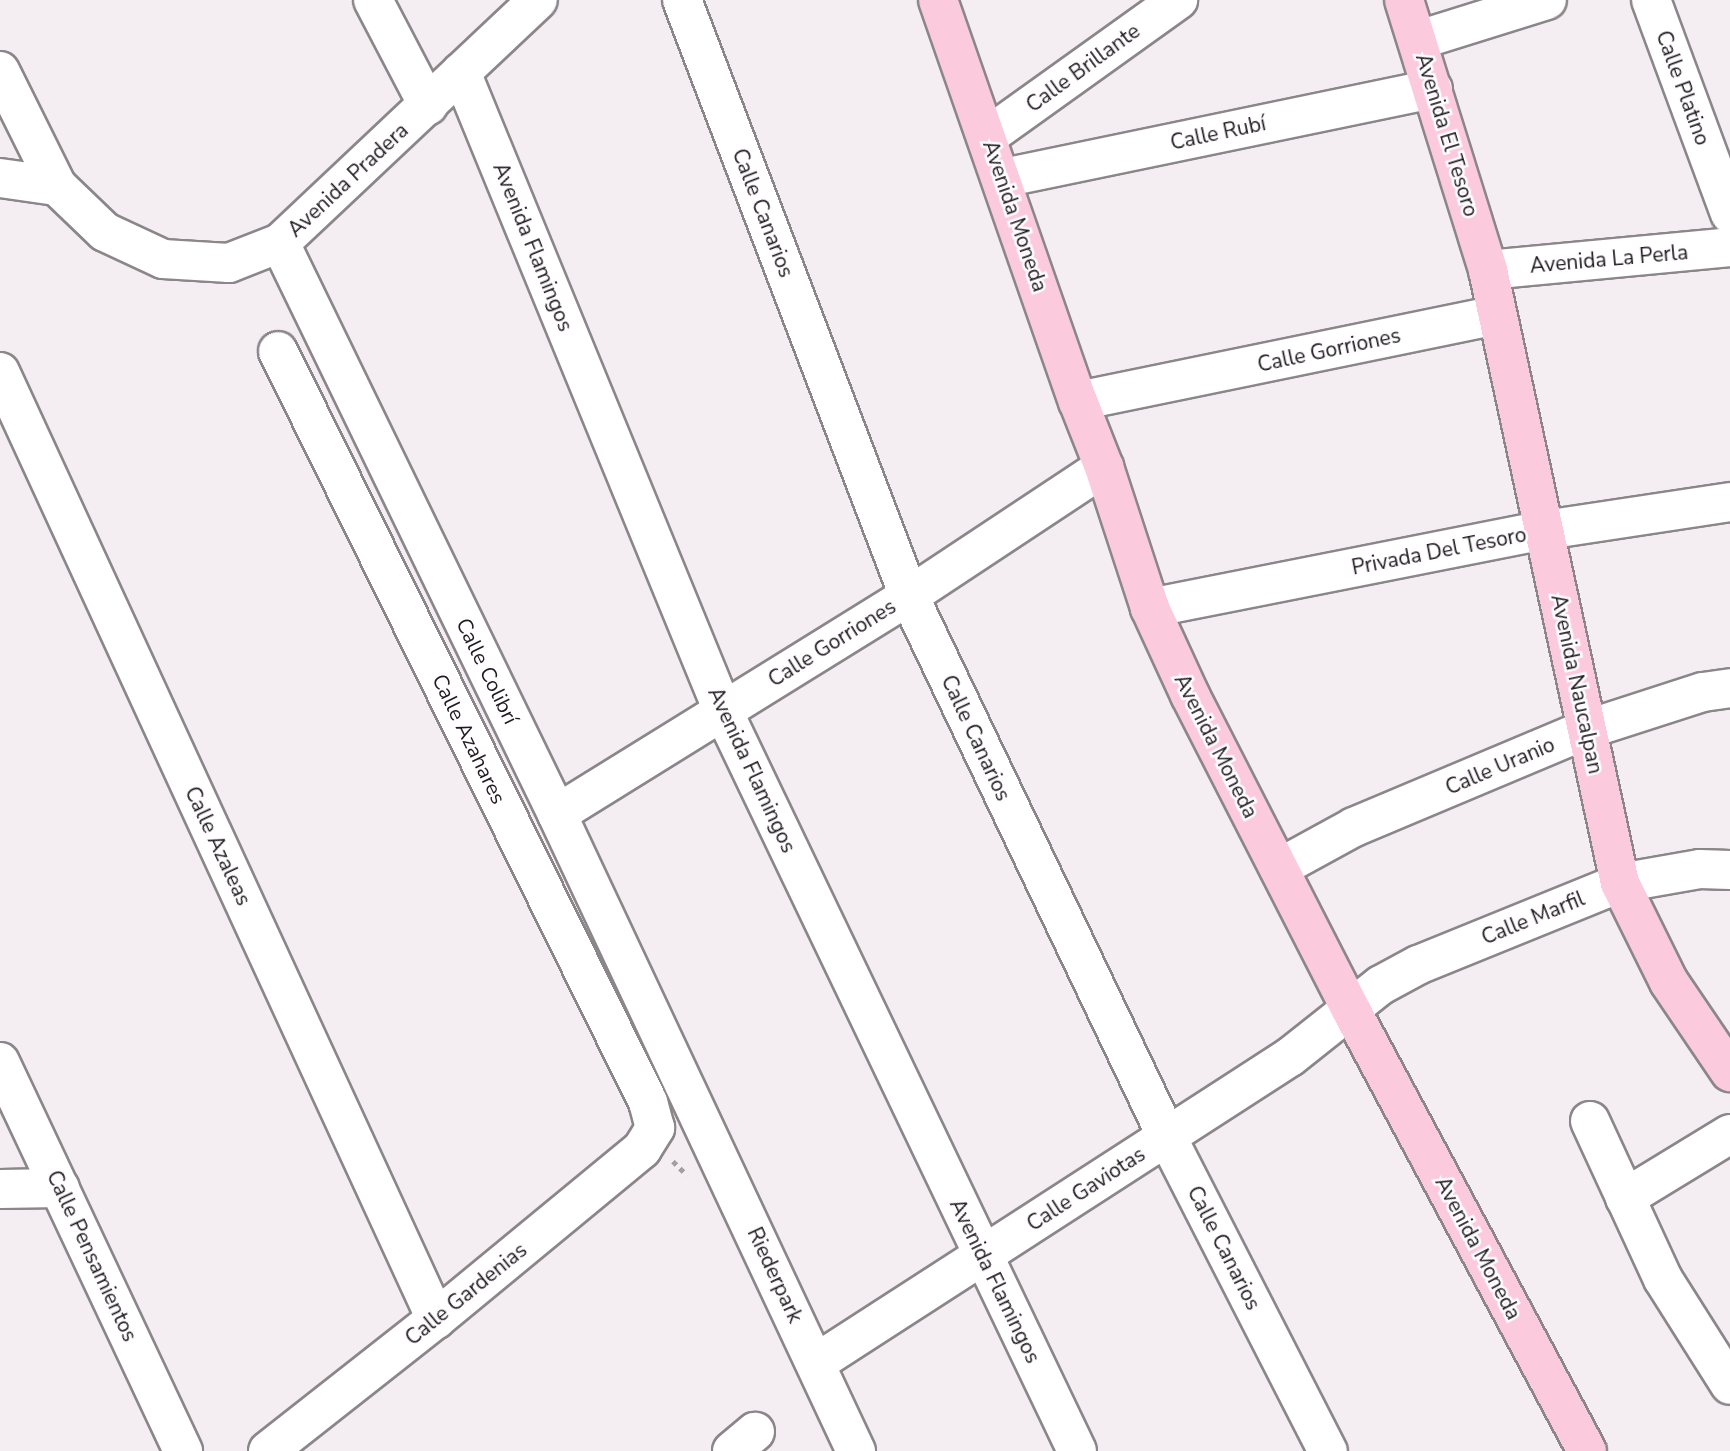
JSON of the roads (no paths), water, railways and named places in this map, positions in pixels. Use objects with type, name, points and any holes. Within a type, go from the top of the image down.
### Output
[{"type":"main road","name":"Avenida Moneda","points":[[938,0],[1003,178],[1078,401],[1104,467],[1150,608],[1190,695],[1351,1010],[1587,1451]]},
{"type":"main road","name":"Avenida El Tesoro","points":[[1404,0],[1419,40],[1488,270]]},
{"type":"main road","name":"Avenida Naucalpan","points":[[1488,270],[1620,883],[1669,982],[1730,1072]]},
{"type":"street","points":[[373,0],[428,104]]},
{"type":"street","name":"Avenida Pradera","points":[[0,71],[57,186],[105,232],[163,259],[229,263],[280,243],[538,0]]},
{"type":"street","name":"Calle Canarios","points":[[681,0],[909,596],[1167,1137],[1328,1451]]},
{"type":"street","name":"Calle Brillante","points":[[988,136],[1178,0]]},
{"type":"street","points":[[1419,40],[1547,0]]},
{"type":"street","name":"Calle Platino","points":[[1651,0],[1730,214]]},
{"type":"street","name":"Avenida Flamingos","points":[[461,72],[723,711],[1077,1451]]},
{"type":"street","name":"Calle Rubí","points":[[1003,178],[1433,89]]},
{"type":"street","points":[[0,178],[57,186]]},
{"type":"street","name":"Calle Colibrí","points":[[280,243],[557,814],[692,1100]]},
{"type":"street","name":"Avenida La Perla","points":[[1488,270],[1730,247]]},
{"type":"street","name":"Calle Gorriones","points":[[1078,401],[1497,315]]},
{"type":"street","name":"Calle Azahares","points":[[278,351],[648,1102],[655,1128]]},
{"type":"street","name":"Calle Azaleas","points":[[0,372],[436,1320]]},
{"type":"street","name":"Calle Gorriones","points":[[557,814],[909,596],[1104,467]]},
{"type":"street","name":"Privada Del Tesoro","points":[[1150,608],[1545,530],[1730,502]]},
{"type":"street","name":"Calle Uranio","points":[[1279,869],[1354,827],[1585,730],[1703,692],[1730,688]]},
{"type":"street","name":"Calle Marfil","points":[[1351,1010],[1381,985],[1418,965],[1620,883],[1700,869],[1730,870]]},
{"type":"street","name":"Calle Gaviotas","points":[[816,1363],[1290,1057],[1351,1010]]},
{"type":"street","name":"Calle Pensamientos","points":[[0,1062],[183,1451]]},
{"type":"street","name":"Riederpark","points":[[692,1100],[856,1451]]},
{"type":"street","points":[[1590,1121],[1663,1279],[1730,1385]]},
{"type":"street","name":"Calle Gardenias","points":[[268,1451],[436,1320],[642,1149],[655,1128]]},
{"type":"street","points":[[1625,1198],[1730,1134]]},
{"type":"street","points":[[0,1189],[60,1188]]}]
